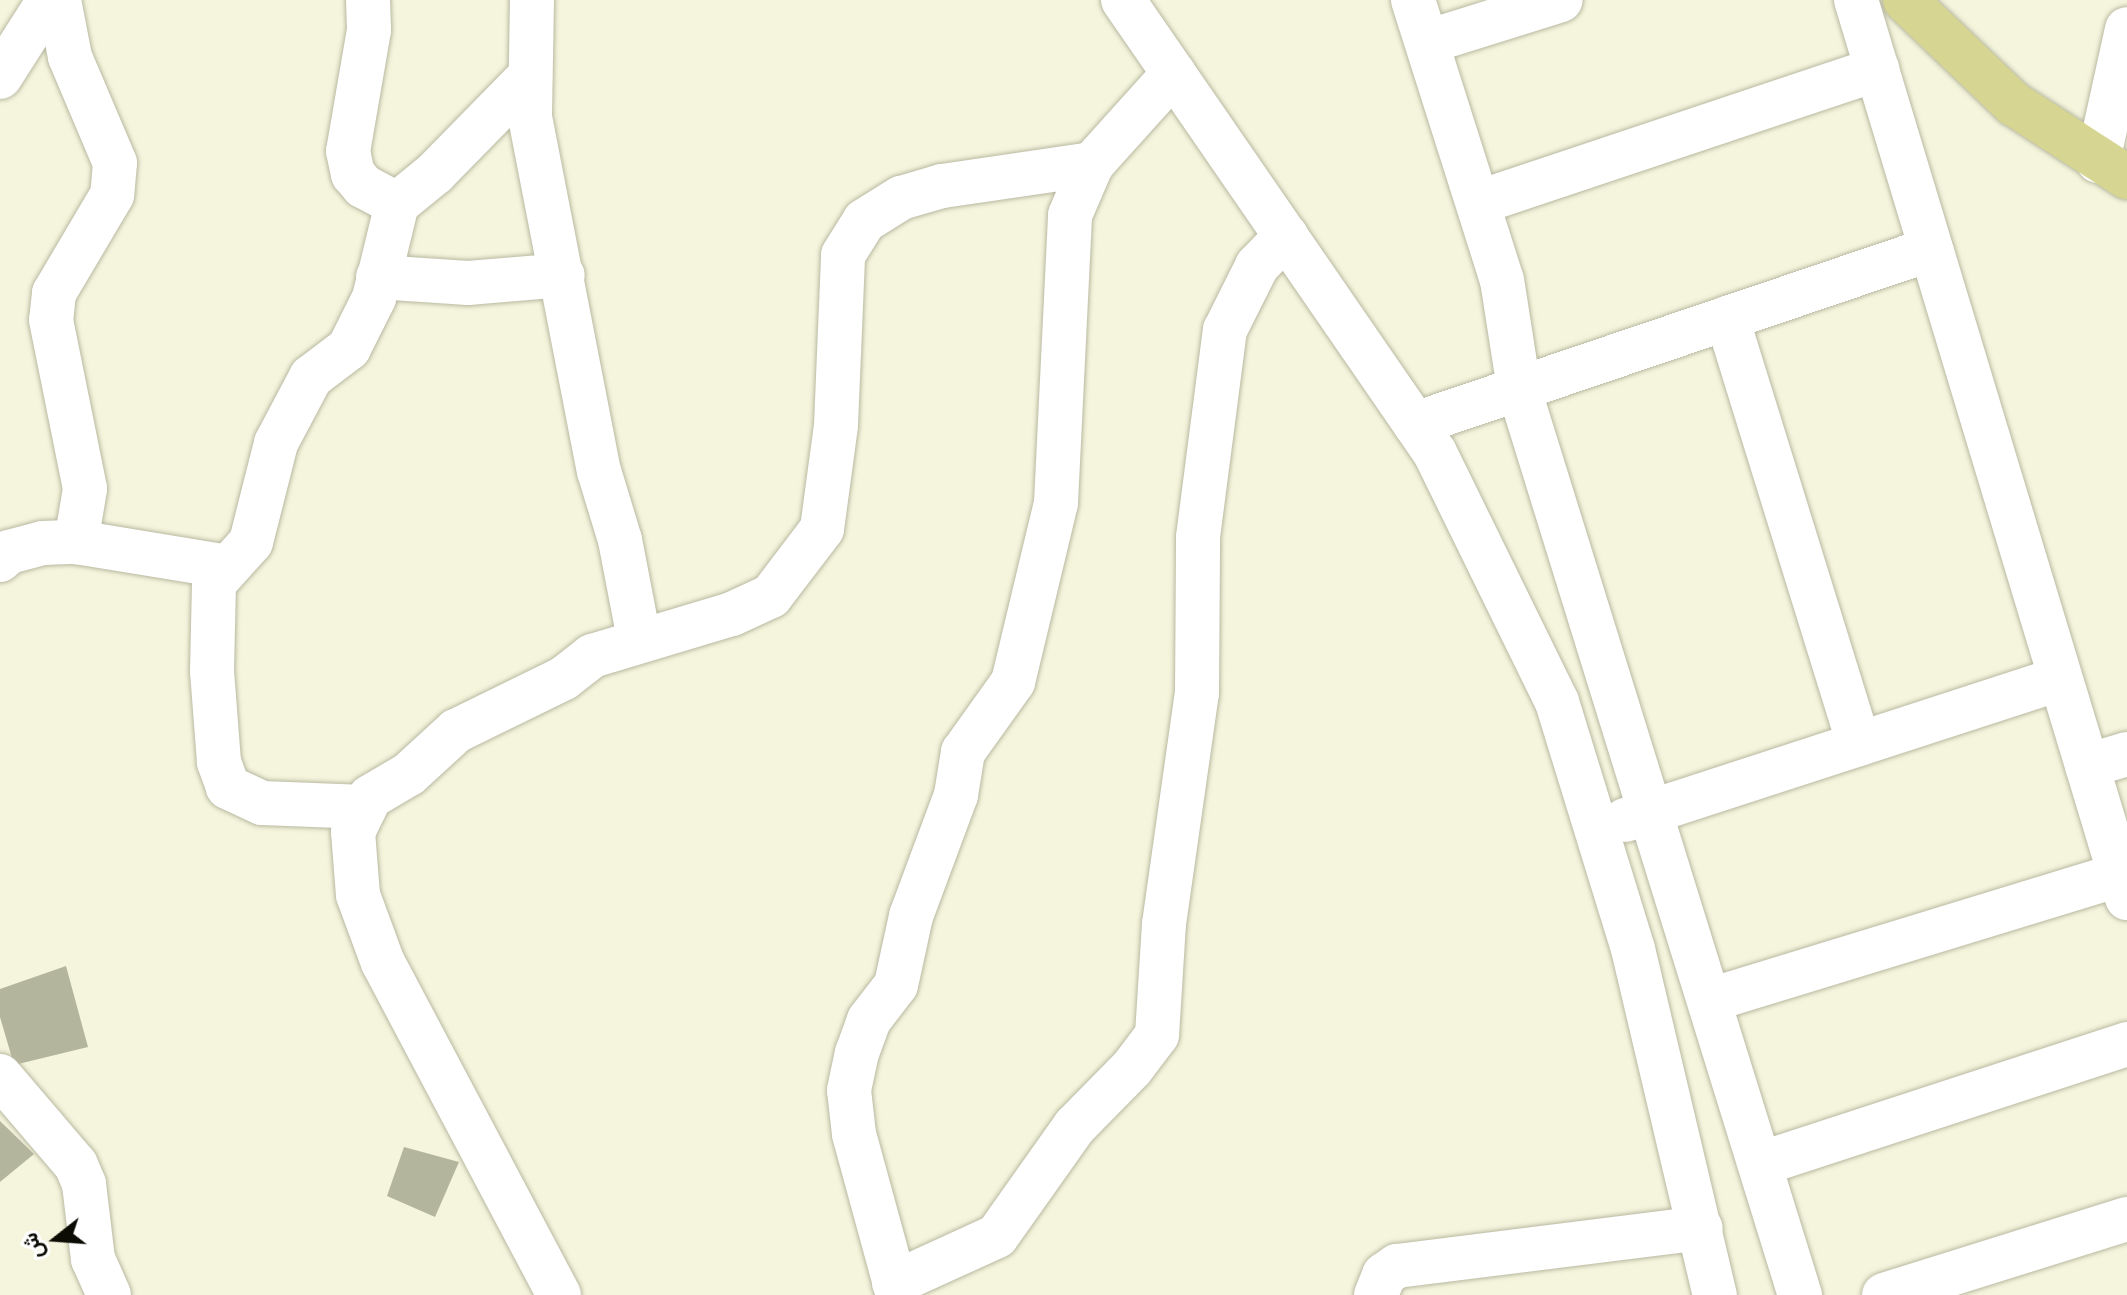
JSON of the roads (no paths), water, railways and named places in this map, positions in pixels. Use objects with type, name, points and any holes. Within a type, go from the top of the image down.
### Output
[{"type":"main road","points":[[1905,0],[2014,104],[2113,169]]},
{"type":"street","points":[[0,77],[49,0]]},
{"type":"street","points":[[59,0],[70,57],[115,163],[112,195],[54,293],[51,320],[85,489],[76,542]]},
{"type":"street","points":[[368,0],[369,30],[348,151],[353,174],[363,186],[397,204]]},
{"type":"street","points":[[532,0],[530,117],[599,471],[620,540],[639,639]]},
{"type":"street","points":[[1123,0],[1435,453],[1557,702],[1633,949],[1715,1295]]},
{"type":"street","points":[[1413,0],[1480,202],[1502,280],[1519,389],[1653,811],[1800,1295]]},
{"type":"street","points":[[1427,42],[1561,0]]},
{"type":"street","points":[[1710,1000],[2124,886],[2107,760],[2060,679],[1856,0]]},
{"type":"street","points":[[2113,169],[2127,29]]},
{"type":"street","points":[[1480,202],[1877,69]]},
{"type":"street","points":[[1174,73],[1092,164],[1070,215],[1056,503],[1013,682],[963,752],[956,795],[911,916],[896,985],[869,1020],[849,1090],[854,1134],[896,1289],[997,1236],[1075,1126],[1132,1068],[1157,1035],[1164,924],[1196,708],[1198,537],[1225,330],[1257,266],[1286,236]]},
{"type":"street","points":[[365,807],[262,803],[228,787],[219,762],[210,602],[214,583],[251,542],[276,443],[311,377],[349,348],[374,298],[397,204],[435,173],[530,76]]},
{"type":"street","points":[[559,1295],[383,963],[358,895],[353,832],[370,797],[409,774],[456,731],[564,678],[592,656],[639,639],[732,614],[771,596],[822,529],[836,425],[843,255],[864,221],[901,198],[942,186],[1092,164]]},
{"type":"street","points":[[1415,424],[1931,249]]},
{"type":"street","points":[[378,277],[468,283],[563,275]]},
{"type":"street","points":[[1727,318],[1859,744]]},
{"type":"street","points":[[0,560],[9,552],[43,543],[76,542],[228,567]]},
{"type":"street","points":[[1597,828],[2060,679]]},
{"type":"street","points":[[1760,1164],[2127,1044]]},
{"type":"street","points":[[0,1076],[76,1165],[84,1184],[93,1259],[109,1295]]},
{"type":"street","points":[[1884,1295],[2127,1219]]},
{"type":"street","points":[[1376,1295],[1384,1275],[1397,1266],[1701,1228]]}]
